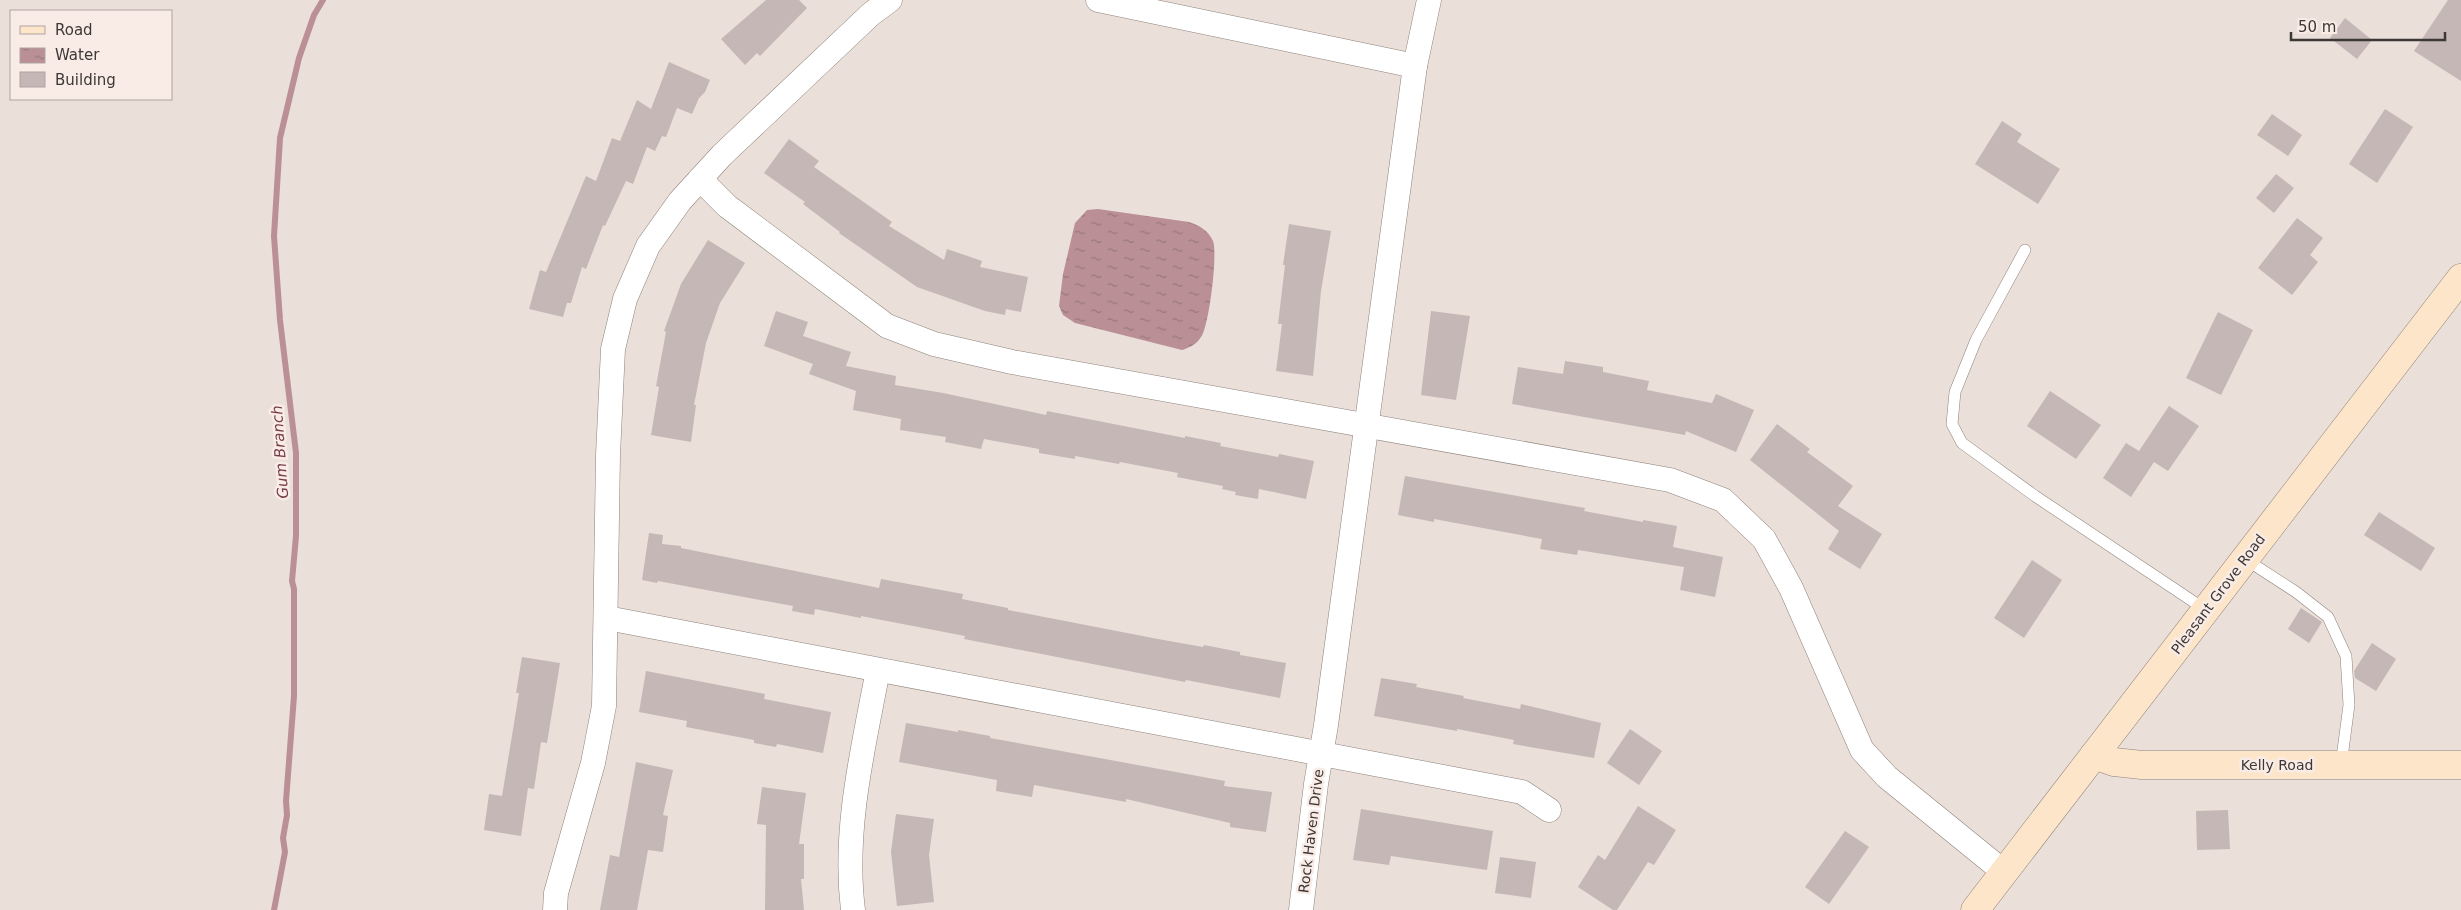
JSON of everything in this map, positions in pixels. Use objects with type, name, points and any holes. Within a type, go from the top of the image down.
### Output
[{"type":"street","points":[[555,910],[556,893],[593,764],[604,706],[607,618],[608,455],[613,348],[625,299],[648,246],[680,201],[722,155],[871,14],[890,0]]},
{"type":"street","points":[[1098,0],[1414,66]]},
{"type":"street","name":"Rock Haven Drive","points":[[1301,910],[1316,784],[1322,753],[1414,66],[1429,0]]},
{"type":"street","points":[[700,179],[727,206],[887,326],[934,344],[1012,362],[1670,480],[1723,500],[1764,539],[1791,588],[1862,750],[1887,777],[2004,872]]},
{"type":"street","name":"Pleasant Grove Road","points":[[1974,910],[2461,278]]},
{"type":"street","points":[[607,618],[1522,792],[1549,810]]},
{"type":"street","points":[[853,910],[849,878],[850,834],[878,670]]},
{"type":"street","name":"Kelly Road","points":[[2094,755],[2114,762],[2142,765],[2461,765]]},
{"type":"lane","points":[[2026,250],[1976,340],[1955,392],[1952,424],[1962,443],[2035,496],[2206,610]]},
{"type":"lane","points":[[2245,559],[2296,592],[2328,617],[2346,656],[2349,705],[2341,765]]},
{"type":"water","points":[[1098,209],[1189,222],[1209,234],[1214,248],[1212,290],[1204,330],[1195,344],[1182,350],[1075,323],[1063,315],[1059,306],[1063,274],[1075,223],[1087,210]]},
{"type":"building","points":[[766,0],[799,0],[807,8],[760,56],[757,53],[745,65],[721,39]]},
{"type":"building","points":[[2448,0],[2461,0],[2461,81],[2414,51]]},
{"type":"building","points":[[2345,18],[2372,40],[2357,59],[2330,38]]},
{"type":"building","points":[[669,62],[710,80],[705,92],[699,98],[692,114],[677,108],[666,137],[662,136],[655,151],[647,147],[633,184],[626,181],[605,226],[603,225],[586,269],[582,267],[571,303],[567,303],[563,317],[529,309],[540,270],[546,272],[586,176],[596,181],[612,138],[620,141],[637,100],[651,109]]},
{"type":"building","points":[[2385,109],[2413,127],[2377,183],[2349,164]]},
{"type":"building","points":[[2272,114],[2302,135],[2288,156],[2257,135]]},
{"type":"building","points":[[2002,121],[2022,134],[2017,142],[2060,169],[2038,204],[1975,164]]},
{"type":"building","points":[[789,139],[819,161],[814,167],[892,222],[889,226],[944,260],[947,249],[982,261],[980,267],[1028,277],[1021,312],[1006,309],[1005,315],[985,311],[917,287],[839,233],[803,204],[805,202],[764,173]]},
{"type":"building","points":[[2276,174],[2294,188],[2274,213],[2256,198]]},
{"type":"building","points":[[2297,218],[2323,238],[2310,255],[2318,262],[2292,295],[2258,268]]},
{"type":"building","points":[[1289,224],[1331,231],[1321,291],[1313,376],[1276,371],[1282,324],[1278,324],[1285,265],[1283,265]]},
{"type":"building","points":[[708,240],[745,263],[720,303],[706,343],[694,405],[696,405],[691,442],[651,435],[659,387],[656,386],[666,332],[664,331],[681,284]]},
{"type":"building","points":[[776,311],[808,322],[803,336],[851,352],[846,366],[896,376],[895,385],[943,393],[1046,415],[1047,411],[1185,438],[1185,436],[1221,443],[1220,446],[1278,457],[1279,454],[1314,461],[1306,499],[1259,489],[1258,499],[1235,495],[1236,492],[1222,489],[1223,486],[1177,477],[1178,473],[1120,462],[1119,464],[1075,456],[1075,459],[1039,453],[1039,449],[984,439],[981,449],[945,442],[946,437],[900,430],[901,419],[853,410],[856,391],[809,374],[813,364],[764,346]]},
{"type":"building","points":[[1431,311],[1470,316],[1456,400],[1421,395]]},
{"type":"building","points":[[2218,312],[2253,330],[2221,395],[2186,378]]},
{"type":"building","points":[[1565,361],[1603,367],[1603,372],[1649,381],[1647,390],[1712,403],[1716,394],[1754,410],[1736,452],[1686,431],[1685,435],[1512,404],[1518,367],[1563,374]]},
{"type":"building","points":[[2050,391],[2101,425],[2076,459],[2027,426]]},
{"type":"building","points":[[2169,406],[2199,426],[2168,471],[2154,462],[2131,497],[2103,478],[2126,443],[2139,451]]},
{"type":"building","points":[[1777,424],[1810,449],[1807,452],[1853,486],[1838,506],[1882,534],[1860,569],[1828,549],[1839,531],[1750,460]]},
{"type":"building","points":[[1405,476],[1585,508],[1584,511],[1643,522],[1643,520],[1677,526],[1673,547],[1723,557],[1715,597],[1680,590],[1684,567],[1578,550],[1577,555],[1540,549],[1542,539],[1434,519],[1434,522],[1398,515]]},
{"type":"building","points":[[2379,512],[2435,548],[2421,571],[2364,535]]},
{"type":"building","points":[[649,533],[663,535],[662,544],[681,546],[681,548],[879,588],[881,579],[963,594],[962,599],[1008,608],[1008,610],[1158,639],[1203,647],[1204,645],[1240,652],[1240,655],[1286,663],[1280,698],[1186,680],[1185,682],[964,639],[965,636],[861,616],[861,618],[815,609],[814,615],[792,611],[793,606],[658,581],[657,583],[642,580]]},
{"type":"building","points":[[2032,560],[2062,580],[2024,638],[1994,618]]},
{"type":"building","points":[[2301,608],[2322,622],[2309,643],[2288,629]]},
{"type":"building","points":[[2372,643],[2396,659],[2376,691],[2355,678],[2354,671]]},
{"type":"building","points":[[522,657],[560,663],[547,743],[541,742],[534,789],[528,788],[521,836],[484,830],[489,794],[502,796],[519,693],[516,693]]},
{"type":"building","points":[[646,671],[765,694],[764,699],[831,712],[823,753],[777,744],[776,747],[754,743],[754,740],[686,727],[687,721],[639,712]]},
{"type":"building","points":[[1381,678],[1417,684],[1416,687],[1464,696],[1463,698],[1520,709],[1521,704],[1601,723],[1594,758],[1513,744],[1514,740],[1457,729],[1457,731],[1374,716]]},
{"type":"building","points":[[906,723],[958,732],[958,730],[990,736],[990,738],[1225,781],[1224,786],[1272,792],[1266,832],[1230,827],[1230,823],[1126,799],[1126,802],[1034,785],[1032,797],[996,791],[997,780],[899,762]]},
{"type":"building","points":[[1630,729],[1662,751],[1639,785],[1607,763]]},
{"type":"building","points":[[636,762],[673,770],[663,815],[668,816],[663,852],[648,850],[637,910],[600,910],[610,855],[619,857]]},
{"type":"building","points":[[762,787],[806,793],[799,844],[804,844],[804,879],[801,879],[804,910],[765,910],[766,825],[757,824]]},
{"type":"building","points":[[1638,806],[1676,830],[1654,865],[1648,862],[1617,910],[1613,910],[1578,887],[1598,855],[1605,860]]},
{"type":"building","points":[[1361,809],[1493,831],[1487,870],[1391,856],[1389,865],[1353,860]]},
{"type":"building","points":[[2228,810],[2230,849],[2197,850],[2196,811]]},
{"type":"building","points":[[896,814],[934,819],[929,855],[934,902],[897,906],[891,852]]},
{"type":"building","points":[[1845,831],[1869,847],[1829,904],[1805,887]]},
{"type":"building","points":[[1500,857],[1536,862],[1531,898],[1495,893]]},
{"type":"waterway","name":"Gum Branch","points":[[274,910],[285,852],[283,838],[287,815],[286,801],[294,696],[294,589],[292,581],[296,536],[296,453],[280,320],[274,236],[280,138],[299,58],[314,15],[323,0]]}]
